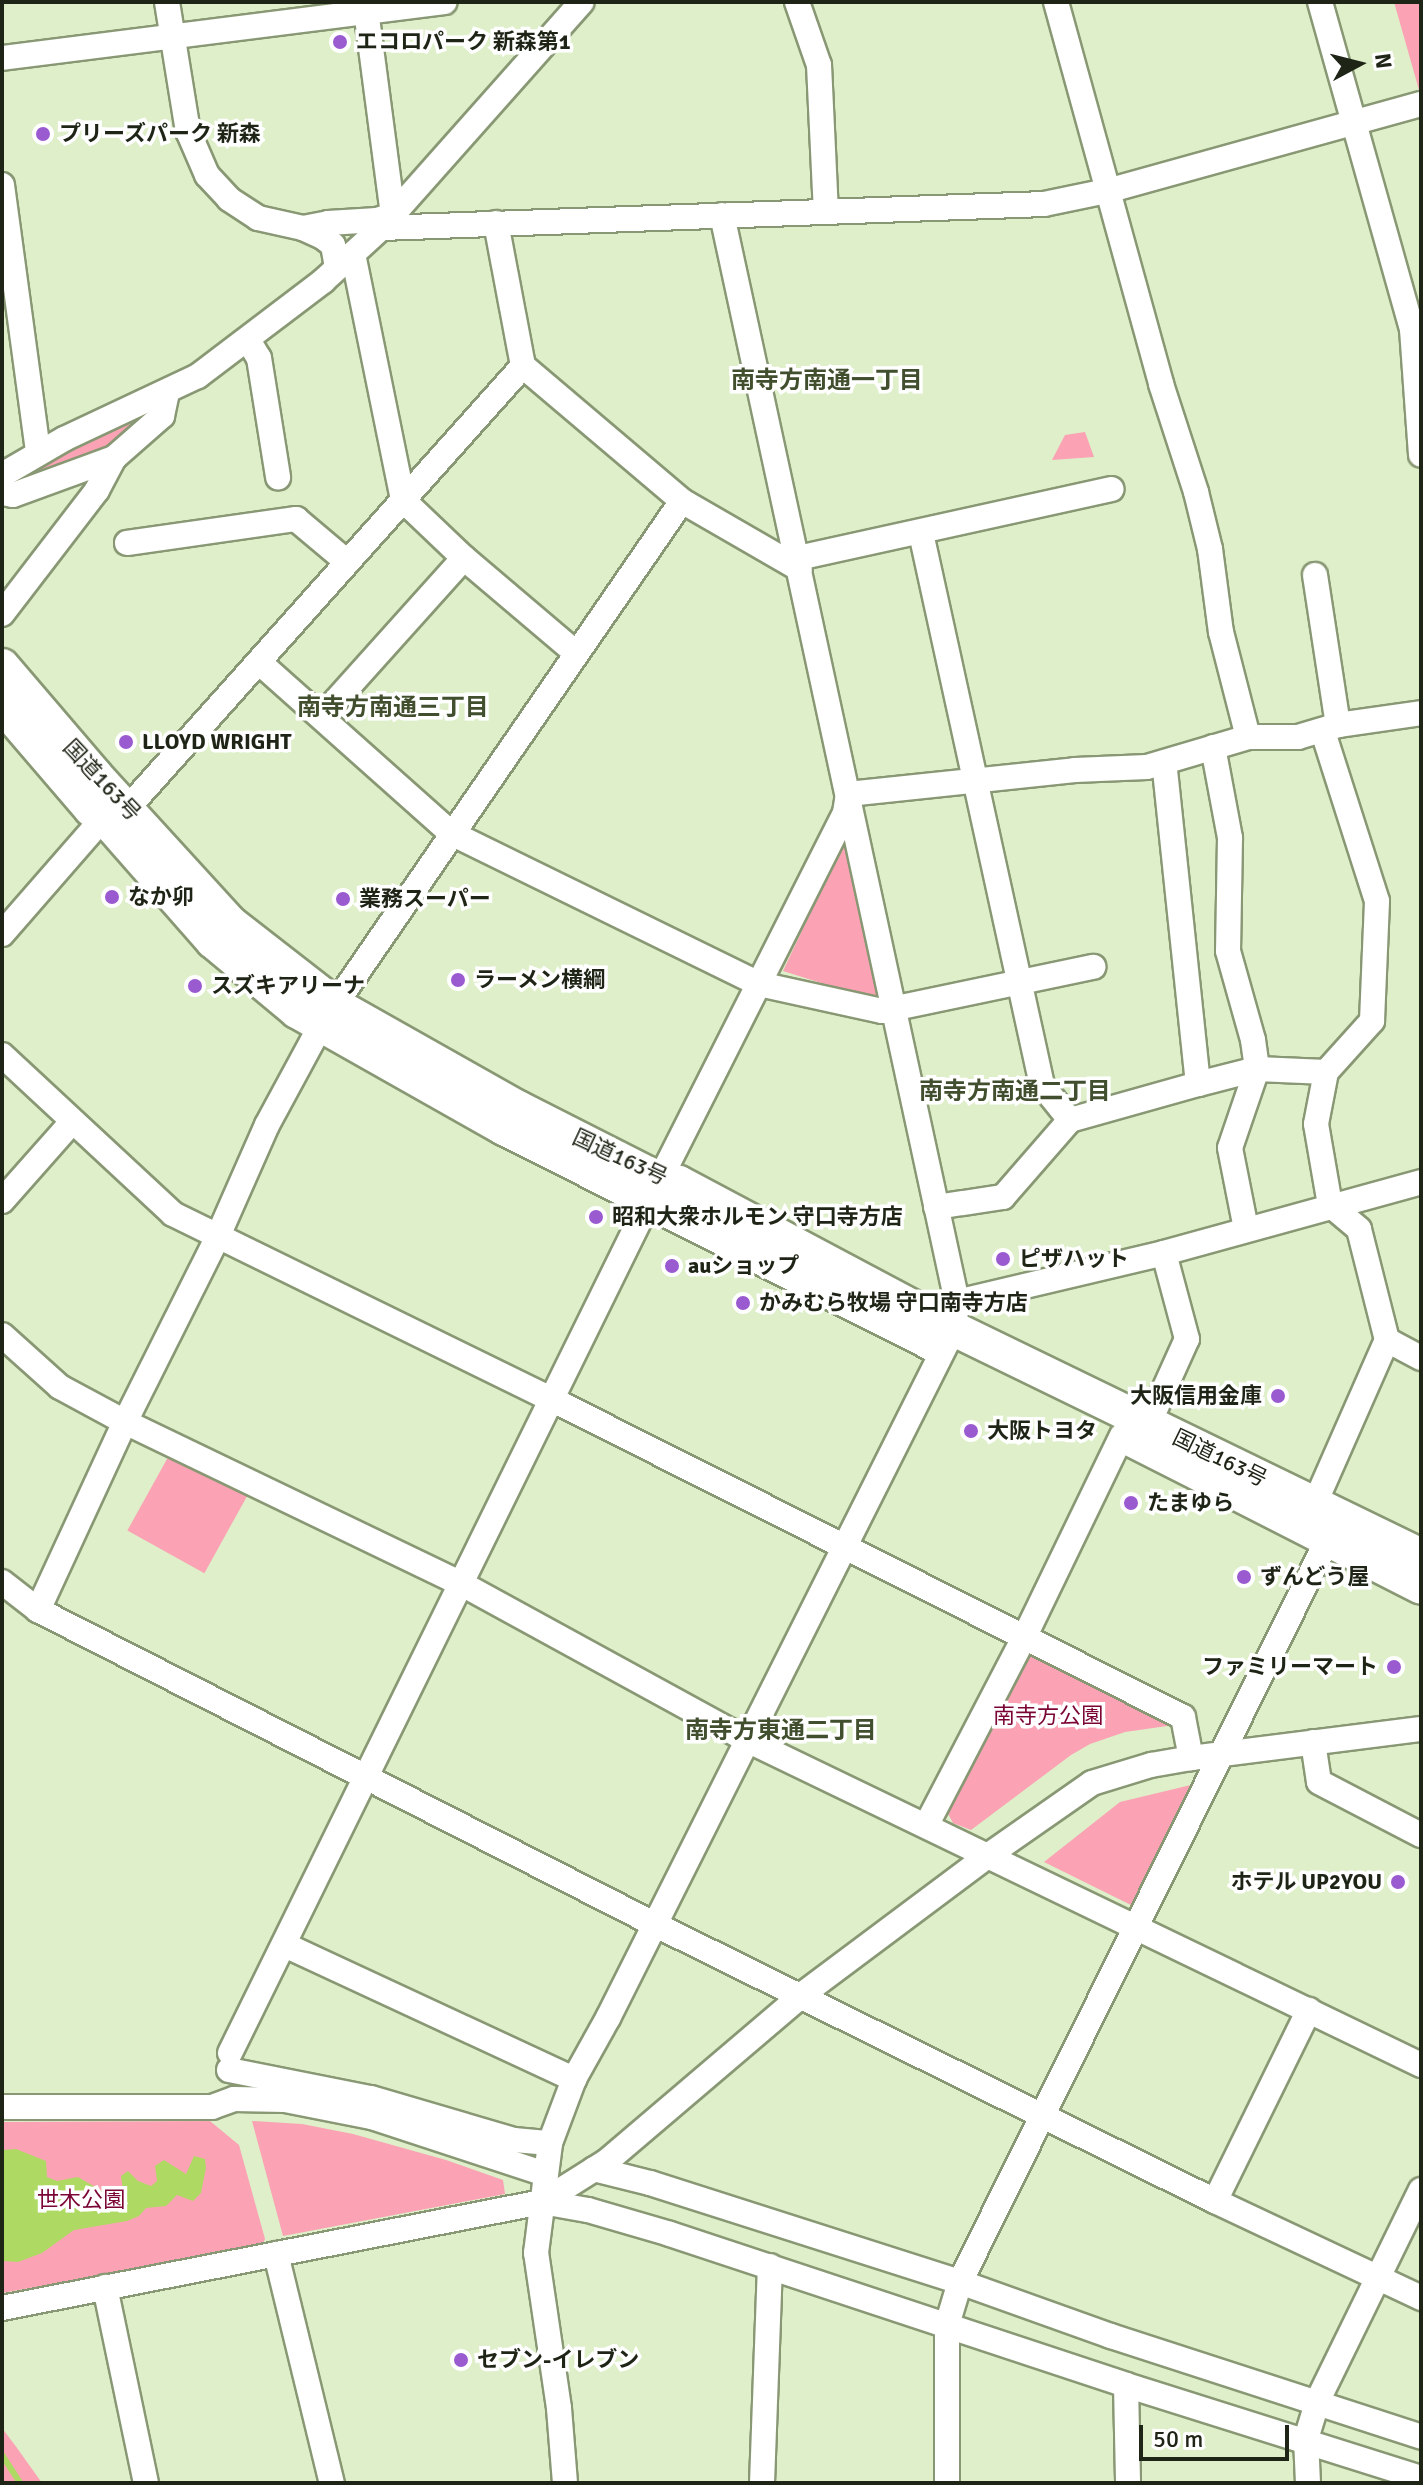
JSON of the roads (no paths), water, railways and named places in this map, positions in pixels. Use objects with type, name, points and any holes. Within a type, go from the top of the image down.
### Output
[{"type":"highway","name":"国道163号","points":[[2,666],[213,941],[478,1115],[655,1190],[952,1327],[1136,1429],[1327,1541],[1421,1587]]},
{"type":"highway","name":"国道163号","points":[[2,705],[91,809],[115,814]]},
{"type":"highway","name":"国道163号","points":[[1136,1429],[1315,1503],[1421,1556]]},
{"type":"street","points":[[167,2],[188,131],[207,175],[229,199],[258,218],[303,228],[333,245],[345,261],[403,500],[464,558],[576,653]]},
{"type":"street","points":[[2,58],[173,37],[365,7],[444,2]]},
{"type":"street","points":[[2,475],[38,453],[167,392],[218,363],[345,261],[387,221],[582,2]]},
{"type":"street","points":[[797,2],[819,65],[826,212]]},
{"type":"street","points":[[1056,2],[1161,384],[1196,492],[1210,549],[1221,632],[1248,737]]},
{"type":"street","points":[[1320,2],[1412,329],[1421,455]]},
{"type":"street","points":[[365,7],[387,221]]},
{"type":"street","points":[[303,228],[377,220],[496,223],[1044,204],[1107,191],[1421,104]]},
{"type":"street","points":[[2,185],[38,453]]},
{"type":"street","points":[[565,2483],[559,2408],[536,2253],[550,2143],[574,2079],[749,1741],[952,1327],[936,1207],[722,215]]},
{"type":"street","points":[[496,223],[523,366],[682,501],[799,564],[1112,489]]},
{"type":"street","points":[[248,340],[259,358],[278,477]]},
{"type":"street","points":[[2,934],[260,663],[523,366]]},
{"type":"street","points":[[2,614],[97,490],[114,458],[162,416],[167,392]]},
{"type":"street","points":[[2,493],[13,495],[114,458]]},
{"type":"street","points":[[38,1610],[125,1422],[218,1236],[267,1125],[329,1016],[451,833],[682,501]]},
{"type":"street","points":[[127,543],[296,519],[347,562]]},
{"type":"street","points":[[921,533],[1042,1085],[1070,1120]]},
{"type":"street","points":[[323,715],[464,558]]},
{"type":"street","points":[[947,2483],[947,2325],[960,2282],[1226,1752],[1327,1541],[1315,1503],[1387,1340],[1359,1229],[1330,1205],[1316,1124],[1326,1072],[1372,1021],[1377,901],[1330,729],[1315,575]]},
{"type":"street","points":[[260,663],[323,715],[451,833],[759,984],[882,1011],[1020,985],[1093,967]]},
{"type":"street","points":[[848,794],[1164,763],[1248,737],[1298,737],[1421,713]]},
{"type":"street","points":[[1213,747],[1230,838],[1228,951],[1253,1040],[1257,1069],[1230,1148],[1246,1229]]},
{"type":"street","points":[[1164,763],[1198,1084]]},
{"type":"street","points":[[550,2143],[514,2140],[230,2061],[655,1190],[845,813],[848,794]]},
{"type":"street","points":[[2,1055],[173,1214],[553,1400],[1183,1717],[1191,1758]]},
{"type":"street","points":[[936,1207],[1003,1197],[1070,1120],[1257,1069],[1326,1072]]},
{"type":"street","points":[[2,1201],[72,1122]]},
{"type":"street","points":[[952,1327],[1164,1253],[1421,1182]]},
{"type":"street","points":[[927,1824],[1136,1429],[1187,1339],[1164,1253]]},
{"type":"street","points":[[2,1335],[60,1387],[125,1422],[462,1584],[749,1741],[927,1824],[986,1857],[1139,1927],[1421,2065]]},
{"type":"street","points":[[1387,1340],[1421,1358]]},
{"type":"street","points":[[2,1582],[38,1610],[656,1925],[803,1994],[1215,2201],[1421,2298]]},
{"type":"street","points":[[542,2202],[594,2169],[803,1994],[986,1857],[1092,1783],[1151,1765],[1226,1752],[1421,1729]]},
{"type":"street","points":[[1313,1742],[1319,1782],[1421,1835]]},
{"type":"street","points":[[285,1945],[574,2079]]},
{"type":"street","points":[[1215,2201],[1309,2010]]},
{"type":"street","points":[[2,2107],[212,2107],[234,2099],[285,2100],[372,2117],[545,2174]]},
{"type":"street","points":[[594,2169],[650,2183],[960,2282],[1111,2336],[1421,2437]]},
{"type":"street","points":[[1308,2483],[1306,2439],[1317,2402],[1421,2190]]},
{"type":"street","points":[[2,2308],[542,2202],[588,2210],[770,2266],[1126,2385],[1306,2439],[1421,2478]]},
{"type":"street","points":[[276,2254],[332,2483]]},
{"type":"street","points":[[762,2483],[770,2266]]},
{"type":"street","points":[[105,2287],[146,2483]]},
{"type":"street","points":[[1126,2385],[1128,2483]]},
{"type":"waterway","points":[[2,2455],[20,2483]]},
{"type":"place","name":"エコロパーク 新森第1","points":[[340,42]]},
{"type":"place","name":"プリーズパーク 新森","points":[[43,134]]},
{"type":"place","name":"LLOYD WRIGHT","points":[[126,742]]},
{"type":"place","name":"なか卯","points":[[112,897]]},
{"type":"place","name":"業務スーパー","points":[[343,899]]},
{"type":"place","name":"ラーメン横綱","points":[[458,980]]},
{"type":"place","name":"スズキアリーナ","points":[[195,986]]},
{"type":"place","name":"昭和大衆ホルモン 守口寺方店","points":[[596,1217]]},
{"type":"place","name":"ピザハット","points":[[1003,1259]]},
{"type":"place","name":"auショップ","points":[[672,1266]]},
{"type":"place","name":"かみむら牧場 守口南寺方店","points":[[743,1303]]},
{"type":"place","name":"大阪信用金庫","points":[[1278,1396]]},
{"type":"place","name":"大阪トヨタ","points":[[971,1431]]},
{"type":"place","name":"たまゆら","points":[[1131,1503]]},
{"type":"place","name":"ずんどう屋","points":[[1244,1577]]},
{"type":"place","name":"ファミリーマート","points":[[1394,1667]]},
{"type":"place","name":"ホテル UP2YOU","points":[[1398,1882]]},
{"type":"place","name":"セブン-イレブン","points":[[461,2360]]},
{"type":"district","name":"南寺方南通一丁目","points":[[827,381]]},
{"type":"district","name":"南寺方南通三丁目","points":[[393,708]]},
{"type":"district","name":"南寺方南通二丁目","points":[[1015,1092]]},
{"type":"district","name":"南寺方東通二丁目","points":[[781,1731]]},
{"type":"park label","name":"南寺方公園","points":[[1048,1716]]},
{"type":"park label","name":"世木公園","points":[[81,2200]]}]
